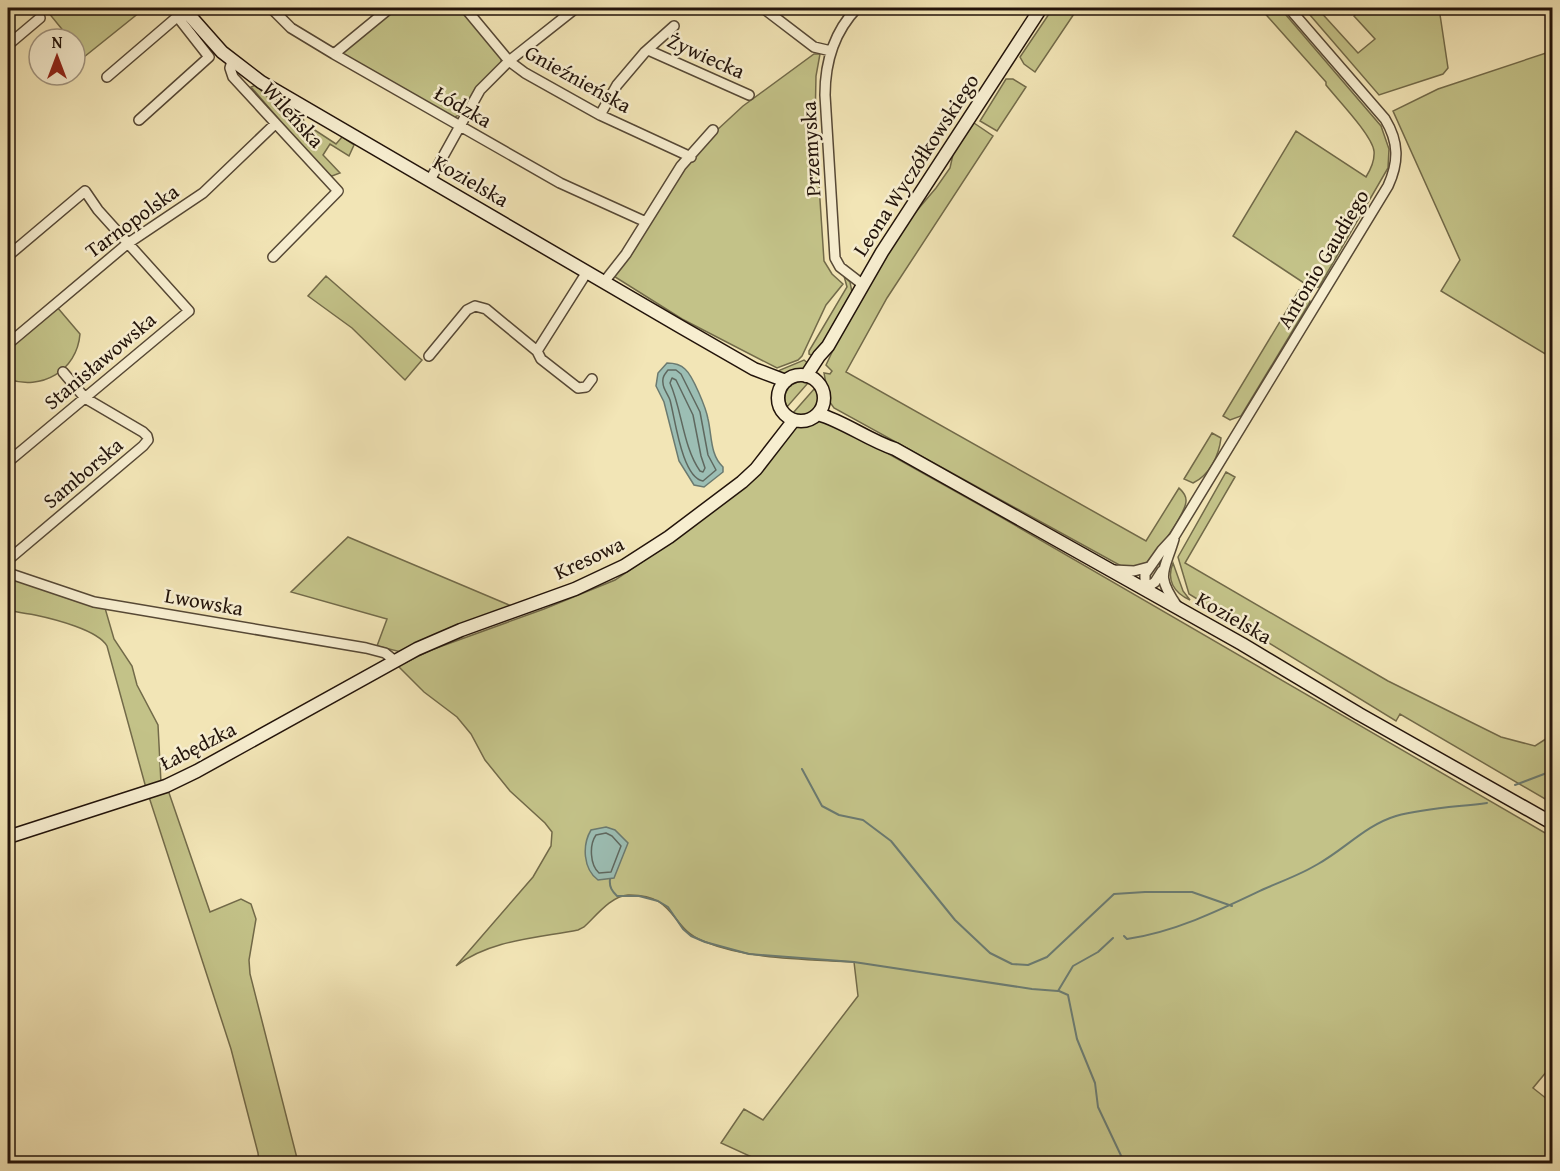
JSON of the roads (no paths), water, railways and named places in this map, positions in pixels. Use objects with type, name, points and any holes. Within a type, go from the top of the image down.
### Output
[{"type":"street","name":"Łódzka","points":[[271,8],[291,28],[560,183],[646,222]]},
{"type":"street","points":[[334,54],[390,8]]},
{"type":"street","name":"Gnieźnieńska","points":[[465,8],[509,61],[557,93],[691,157]]},
{"type":"street","points":[[430,180],[480,90],[509,61],[576,8]]},
{"type":"street","points":[[763,8],[814,47],[831,51]]},
{"type":"street","name":"Przemyska","points":[[857,8],[843,24],[831,51],[825,95],[835,255],[842,269],[862,284]]},
{"type":"street","name":"Leona Wyczółkowskiego","points":[[812,379],[819,356],[828,346],[862,284],[1041,8]]},
{"type":"street","name":"Antonio Gaudiego","points":[[1144,589],[1144,579],[1149,567],[1174,537],[1382,196],[1393,176],[1396,164],[1395,138],[1385,119],[1288,8]]},
{"type":"street","points":[[107,77],[177,17],[184,14],[209,57],[139,120]]},
{"type":"street","name":"Kozielska","points":[[184,14],[232,61],[261,82],[783,386]]},
{"type":"street","points":[[8,45],[40,18]]},
{"type":"street","name":"Żywiecka","points":[[600,115],[617,85],[648,50],[674,26]]},
{"type":"street","name":"Żywiecka","points":[[648,50],[749,95]]},
{"type":"street","name":"Wileńska","points":[[232,61],[230,68],[233,77],[338,191],[273,257]]},
{"type":"street","name":"Tarnopolska","points":[[8,344],[127,244],[202,193],[276,124]]},
{"type":"street","points":[[604,282],[626,254],[681,166],[713,130]]},
{"type":"street","points":[[8,256],[85,191],[127,244]]},
{"type":"street","name":"Stanisławowska","points":[[8,462],[189,311],[127,244]]},
{"type":"street","points":[[537,351],[587,272]]},
{"type":"street","points":[[429,356],[467,310],[472,306],[479,306],[486,309],[537,351],[541,359],[578,388],[586,387],[592,379]]},
{"type":"street","points":[[63,372],[85,398]]},
{"type":"street","points":[[796,376],[812,379],[823,390],[821,409],[809,420],[790,417],[779,403],[783,386],[796,376]]},
{"type":"street","name":"Samborska","points":[[8,560],[146,443],[147,436],[143,432],[85,398]]},
{"type":"street","name":"Kozielska","points":[[821,409],[830,418],[876,443],[895,449],[1110,569],[1552,823]]},
{"type":"street","name":"Kresowa","points":[[394,661],[441,638],[575,589],[624,566],[669,537],[742,482],[756,469],[790,417]]},
{"type":"street","name":"Antonio Gaudiego","points":[[1144,589],[1155,582],[1162,571],[1174,537]]},
{"type":"street","points":[[1110,569],[1134,571],[1149,567]]},
{"type":"street","points":[[1162,571],[1165,588],[1179,608]]},
{"type":"street","name":"Lwowska","points":[[8,573],[94,602],[366,648],[385,653],[394,661]]},
{"type":"street","name":"Łabędzka","points":[[8,837],[166,786],[394,661]]},
{"type":"water","points":[[667,363],[681,366],[692,378],[707,414],[716,457],[723,467],[723,472],[704,487],[694,485],[679,461],[664,402],[656,386],[658,373]]},
{"type":"water","points":[[606,827],[615,830],[628,843],[614,878],[598,880],[589,870],[586,843],[591,830]]},
{"type":"waterway","points":[[802,769],[822,806],[839,815],[863,820],[891,841],[955,920],[990,953],[1012,964],[1028,965],[1047,957],[1114,894],[1192,892],[1232,906]]},
{"type":"waterway","points":[[1515,785],[1552,771]]},
{"type":"waterway","points":[[1124,936],[1127,939],[1145,936],[1180,926],[1214,912],[1312,868],[1385,820],[1430,809],[1487,803]]},
{"type":"waterway","points":[[610,879],[611,889],[617,896],[639,896],[658,901],[668,907],[683,929],[691,936],[749,954],[854,962],[1032,989],[1058,991],[1073,966],[1098,952],[1113,938]]},
{"type":"waterway","points":[[1059,991],[1068,995],[1077,1039],[1095,1083],[1098,1107],[1125,1164]]}]
